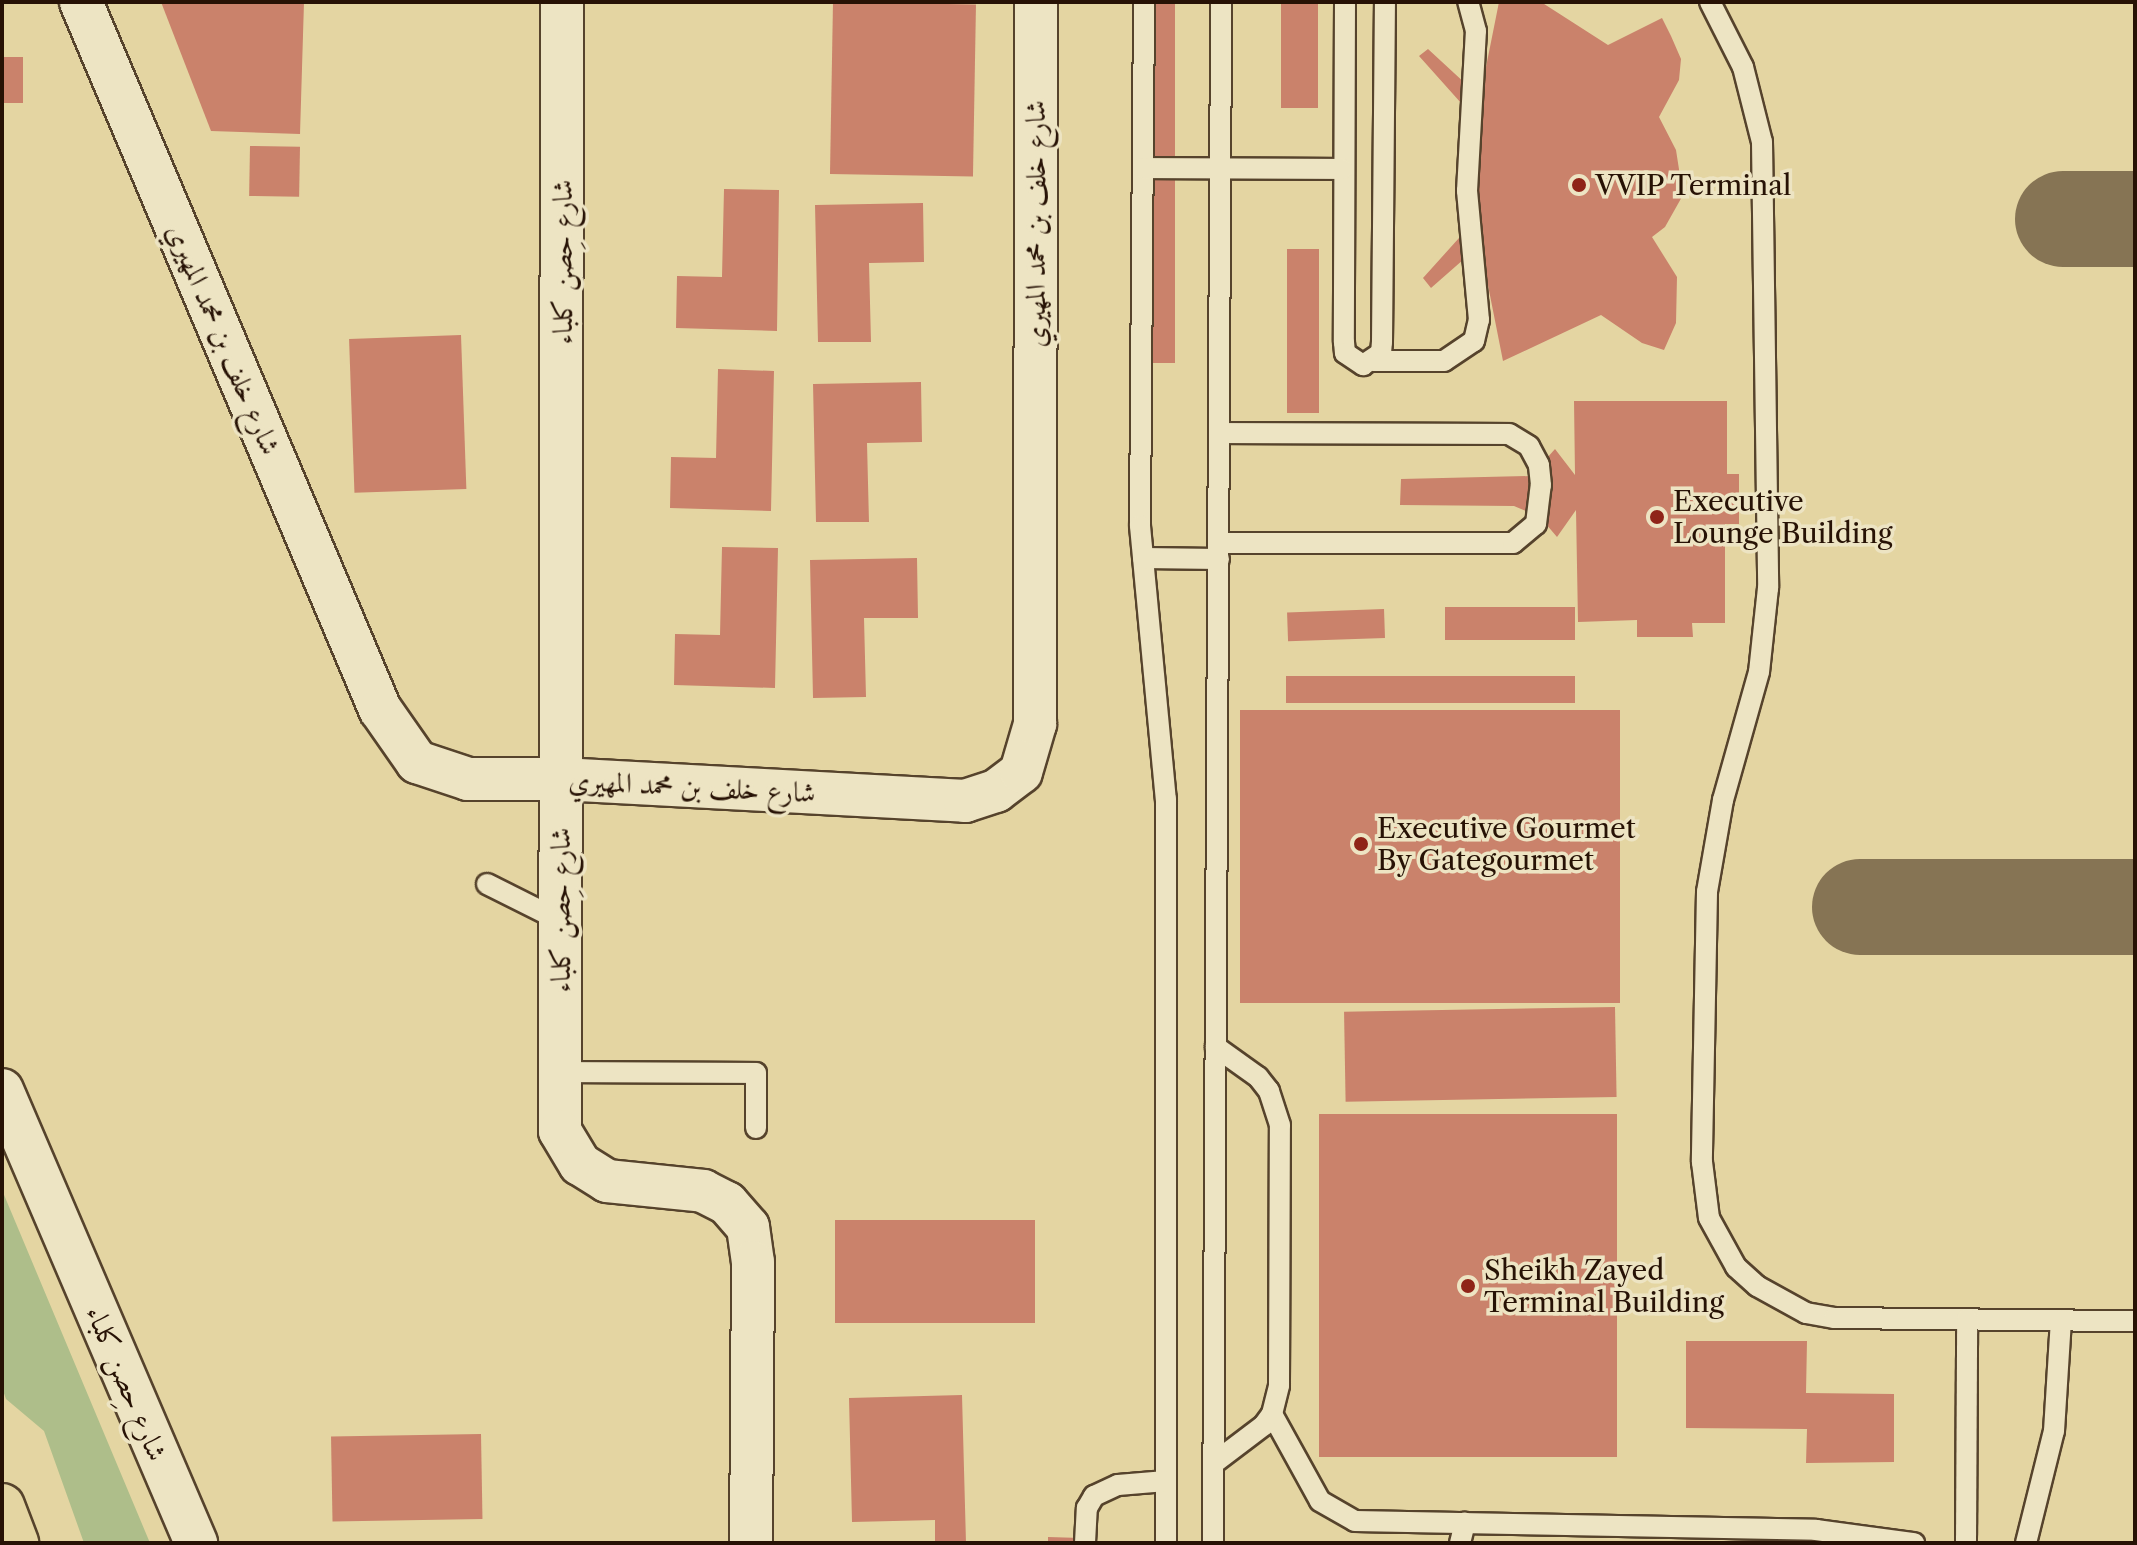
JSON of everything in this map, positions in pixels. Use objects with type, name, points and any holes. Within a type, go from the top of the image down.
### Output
[{"type":"main road","points":[[2,1506],[16,1543]]},
{"type":"street","name":"شارع خلف بن محمد المهيري","points":[[81,2],[380,709],[417,762],[468,779],[561,779],[965,801],[996,791],[1021,772],[1032,748],[1035,724],[1036,2]]},
{"type":"street","name":"شارع حِصن كلباء","points":[[562,2],[560,1131],[580,1164],[607,1181],[703,1191],[727,1203],[748,1227],[753,1262],[751,1543]]},
{"type":"street","name":"شارع حِصن كلباء","points":[[2,1090],[196,1543]]},
{"type":"lane","points":[[1144,2],[1143,558],[1166,799],[1166,1543]]},
{"type":"lane","points":[[1213,1543],[1221,2]]},
{"type":"lane","points":[[1345,2],[1342,169],[1345,353],[1363,365],[1373,361],[1444,361],[1474,341],[1479,320],[1467,191],[1476,31],[1468,2]]},
{"type":"lane","points":[[1373,361],[1382,342],[1385,2]]},
{"type":"lane","points":[[1710,2],[1743,67],[1762,142],[1768,588],[1759,672],[1723,800],[1707,892],[1703,1190],[1715,1231],[1736,1267],[1780,1302],[1834,1318],[2135,1321]]},
{"type":"lane","points":[[1143,168],[1342,169]]},
{"type":"lane","points":[[1143,558],[1219,551],[1513,543],[1536,524],[1541,485],[1539,465],[1529,446],[1509,434],[1219,433]]},
{"type":"lane","points":[[487,884],[561,921]]},
{"type":"lane","points":[[1214,1463],[1272,1414],[1279,1385],[1280,1125],[1277,1107],[1258,1077],[1216,1047]]},
{"type":"lane","points":[[560,1072],[756,1073],[756,1128]]},
{"type":"lane","points":[[1966,1543],[1967,1319]]},
{"type":"lane","points":[[2026,1543],[2054,1431],[2061,1320]]},
{"type":"lane","points":[[1272,1414],[1320,1501],[1342,1518],[1462,1533],[1816,1530],[1914,1543]]},
{"type":"lane","points":[[1085,1543],[1087,1508],[1094,1496],[1118,1485],[1166,1481]]},
{"type":"green space","points":[[2,1190],[150,1543],[84,1543],[44,1431],[6,1399],[2,1388]]},
{"type":"building","points":[[161,2],[304,2],[300,134],[211,131]]},
{"type":"building","points":[[833,2],[976,4],[973,176],[830,174]]},
{"type":"building","points":[[1139,2],[1175,2],[1175,363],[1139,363]]},
{"type":"building","points":[[1281,2],[1318,2],[1318,108],[1281,108]]},
{"type":"building","name":"VVIP Terminal","points":[[1499,2],[1541,2],[1608,45],[1662,18],[1671,36],[1681,59],[1679,80],[1659,117],[1676,150],[1683,195],[1665,227],[1652,237],[1677,277],[1676,323],[1664,350],[1642,343],[1601,315],[1503,361],[1480,245],[1431,288],[1423,278],[1477,218],[1478,122],[1419,56],[1428,49],[1480,97]]},
{"type":"building","points":[[2,57],[23,57],[23,103],[2,103]]},
{"type":"building","points":[[250,146],[300,147],[299,197],[249,196]]},
{"type":"building","points":[[724,189],[779,190],[777,331],[676,328],[677,276],[722,277]]},
{"type":"building","points":[[923,203],[924,262],[869,263],[871,342],[818,342],[815,205]]},
{"type":"building","points":[[1287,249],[1319,249],[1319,413],[1287,413]]},
{"type":"building","points":[[461,335],[466,489],[354,493],[349,339]]},
{"type":"building","points":[[718,369],[774,371],[771,511],[670,508],[671,457],[716,458]]},
{"type":"building","points":[[921,382],[922,442],[867,443],[869,522],[816,522],[813,384]]},
{"type":"building","name":"Executive Lounge Building","points":[[1574,401],[1727,401],[1727,474],[1739,474],[1739,524],[1725,524],[1725,623],[1692,623],[1693,637],[1637,637],[1637,620],[1578,622],[1576,510],[1557,537],[1540,517],[1514,506],[1400,505],[1401,479],[1531,476],[1555,449],[1575,475]]},
{"type":"building","points":[[722,547],[778,548],[775,688],[674,685],[675,634],[720,635]]},
{"type":"building","points":[[917,558],[918,618],[864,618],[866,697],[813,698],[810,560]]},
{"type":"building","points":[[1445,607],[1575,607],[1575,640],[1445,640]]},
{"type":"building","points":[[1384,609],[1385,638],[1288,641],[1287,612]]},
{"type":"building","points":[[1286,676],[1575,676],[1575,703],[1286,703]]},
{"type":"building","points":[[1240,710],[1620,710],[1620,1003],[1240,1003]]},
{"type":"building","points":[[1615,1007],[1617,1097],[1346,1102],[1344,1012]]},
{"type":"building","name":"Sheikh Zayed Terminal Building","points":[[1319,1114],[1617,1114],[1617,1457],[1319,1457]]},
{"type":"building","points":[[835,1220],[1035,1220],[1035,1323],[835,1323]]},
{"type":"building","points":[[1686,1341],[1807,1341],[1806,1393],[1894,1394],[1894,1462],[1806,1463],[1807,1429],[1686,1428]]},
{"type":"building","points":[[962,1395],[966,1543],[935,1543],[935,1520],[852,1522],[849,1398]]},
{"type":"building","points":[[481,1434],[482,1519],[333,1522],[331,1437]]},
{"type":"building","points":[[1048,1537],[1081,1538],[1081,1543],[1048,1543]]},
{"type":"taxiway","points":[[2063,219],[2135,219]]},
{"type":"taxiway","points":[[1860,907],[2135,907]]},
{"type":"place","name":"VVIP Terminal","points":[[1579,185]]},
{"type":"place","name":"Executive Lounge Building","points":[[1657,517]]},
{"type":"place","name":"Executive Gourmet By Gategourmet","points":[[1361,844]]},
{"type":"place","name":"Sheikh Zayed Terminal Building","points":[[1468,1286]]}]
